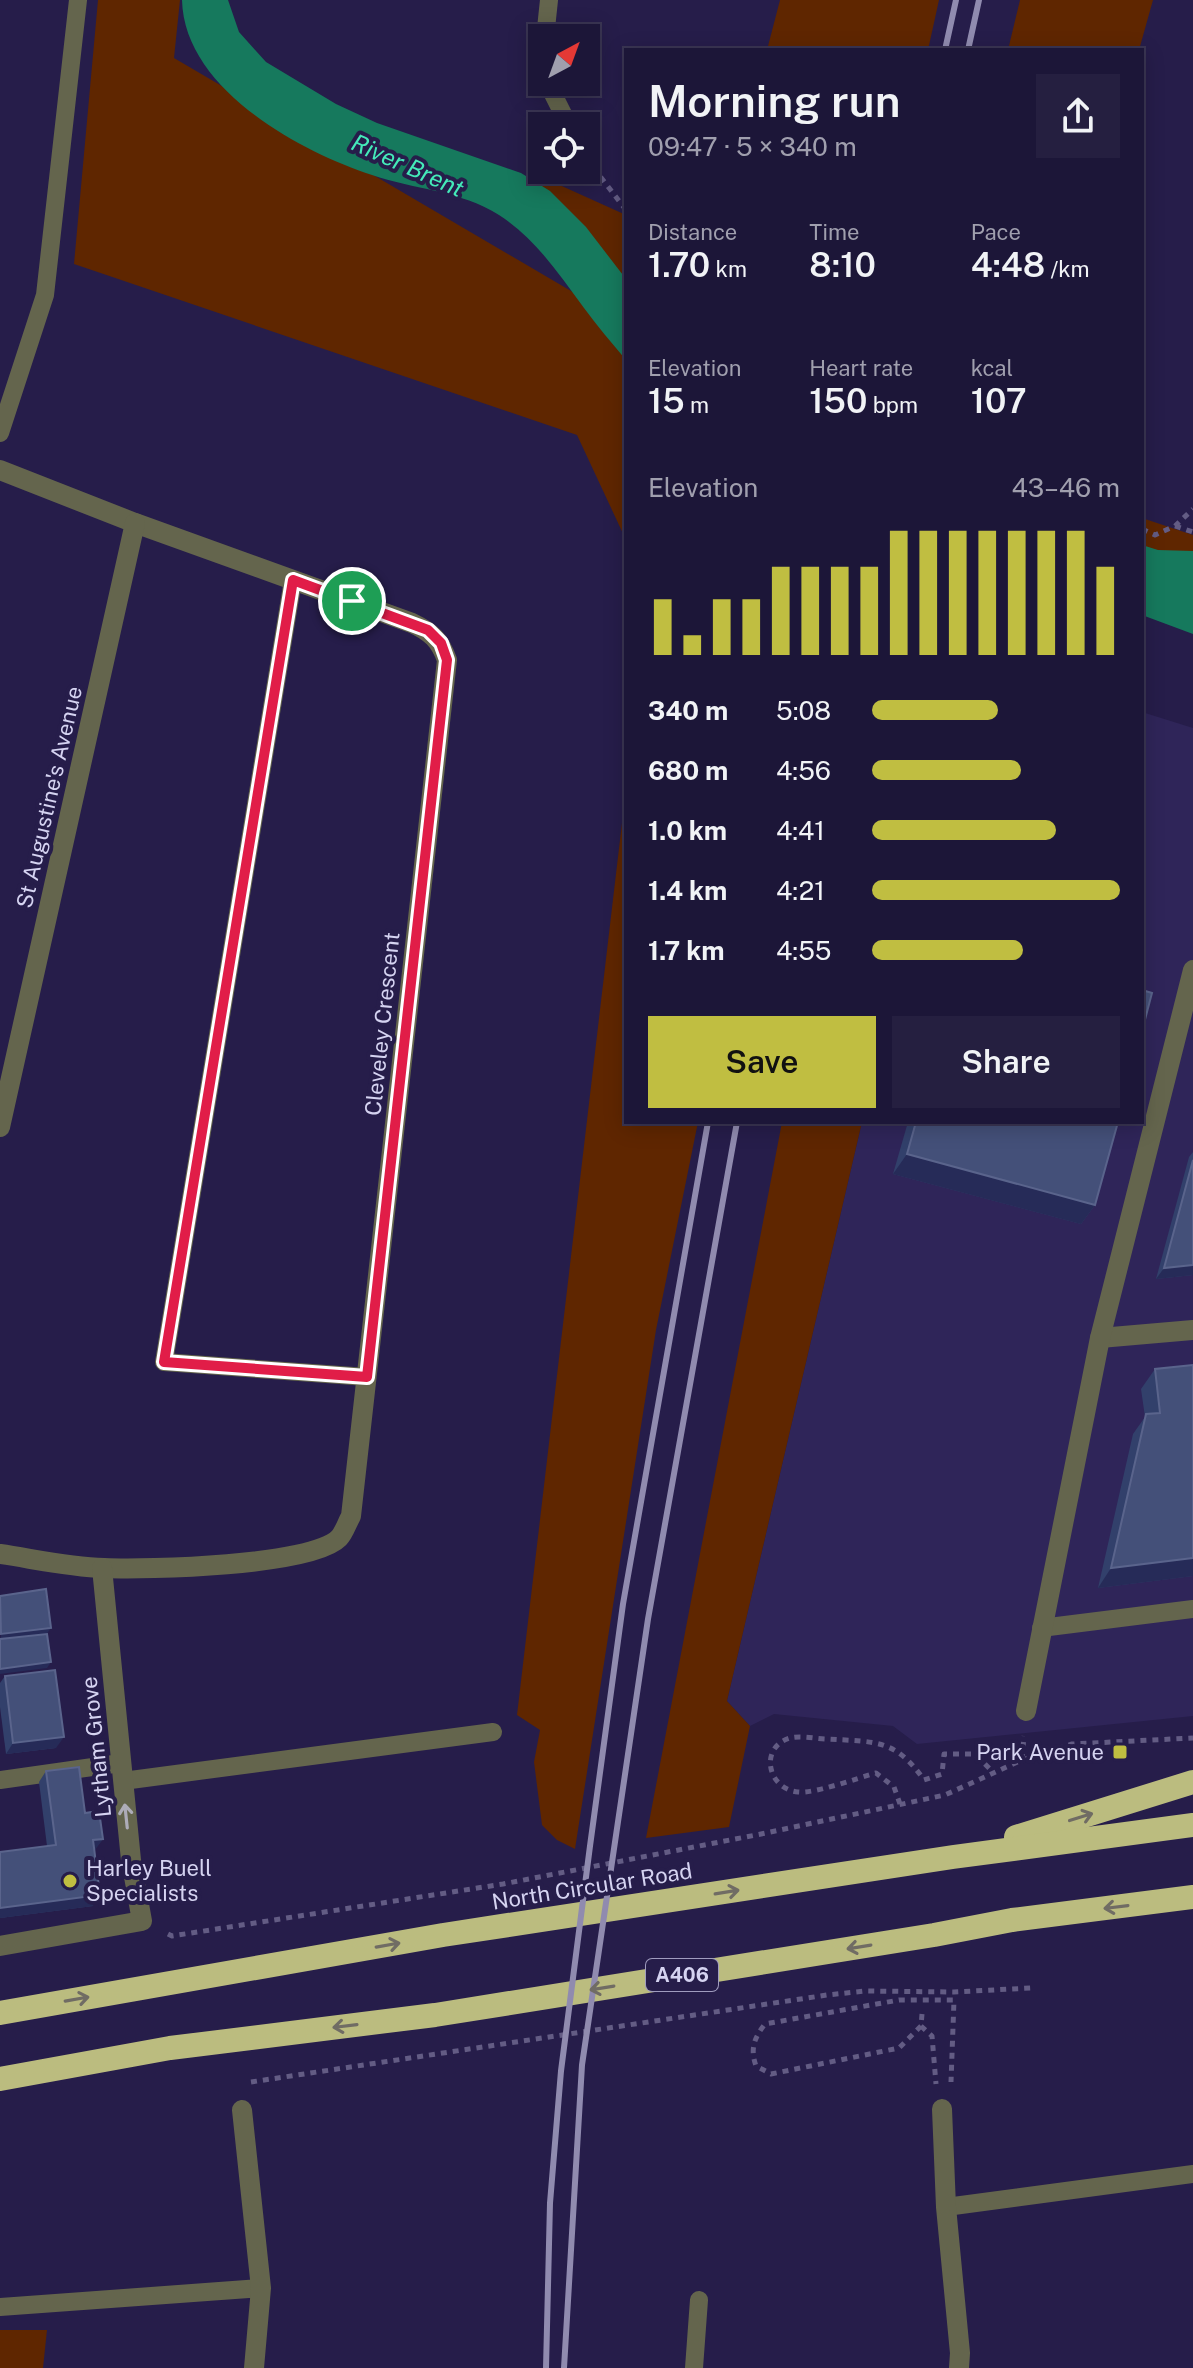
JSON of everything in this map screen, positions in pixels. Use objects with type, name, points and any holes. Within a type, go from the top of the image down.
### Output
[{"type":"highway","points":[[953,1857],[1193,1782]]},
{"type":"highway","name":"North Circular Road","points":[[0,2013],[443,1935],[953,1857],[1193,1825]]},
{"type":"highway","name":"A406","points":[[0,2079],[170,2048],[435,2015],[1012,1920],[1193,1897]]},
{"type":"street","name":"Cleveley Crescent","points":[[0,470],[428,630],[441,643],[447,660],[351,1516],[340,1537],[325,1547],[256,1561],[102,1568],[0,1554]]},
{"type":"street","name":"St Augustine's Avenue","points":[[0,1127],[135,523]]},
{"type":"street","points":[[1026,1711],[1100,1338],[1193,970]]},
{"type":"street","points":[[1100,1338],[1193,1330]]},
{"type":"street","name":"Lytham Grove","points":[[102,1568],[131,1860],[142,1921]]},
{"type":"street","points":[[0,1946],[142,1921]]},
{"type":"street","points":[[942,2109],[946,2207],[959,2368]]},
{"type":"street","points":[[242,2110],[261,2288],[254,2368]]},
{"type":"lane","points":[[0,433],[45,295],[78,0]]},
{"type":"lane","points":[[546,24],[549,0]]},
{"type":"lane","points":[[293,580],[164,1362],[367,1377]]},
{"type":"lane","points":[[1041,1628],[1193,1609]]},
{"type":"lane","points":[[0,1780],[122,1772],[493,1732]]},
{"type":"lane","points":[[946,2207],[1193,2174]]},
{"type":"lane","points":[[0,2307],[261,2288]]},
{"type":"lane","points":[[694,2368],[699,2300]]},
{"type":"path","points":[[600,176],[624,207]]},
{"type":"path","points":[[1144,530],[1155,535],[1175,526],[1193,509]]},
{"type":"path","points":[[1175,526],[1193,532]]},
{"type":"path","points":[[900,1804],[894,1787],[876,1773],[799,1793],[782,1788],[772,1778],[769,1760],[776,1746],[791,1737],[881,1743],[906,1759],[924,1780],[942,1774],[944,1754],[975,1754],[993,1773]]},
{"type":"path","points":[[142,1921],[172,1936],[503,1884],[945,1795],[993,1773],[1072,1744],[1193,1738]]},
{"type":"path","points":[[242,2110],[239,2084],[865,1991],[954,1992],[1031,1988]]},
{"type":"path","points":[[865,1991],[867,2006]]},
{"type":"path","points":[[942,2109],[951,2088],[954,1992]]},
{"type":"path","points":[[922,2014],[921,2026],[899,2048],[771,2074],[756,2066],[751,2052],[755,2036],[765,2024],[899,2000],[954,2000]]},
{"type":"path","points":[[921,2026],[932,2036],[934,2076]]},
{"type":"shaded area","points":[[98,0],[180,0],[174,58],[583,298],[537,184],[557,184],[624,214],[624,536],[577,435],[74,264]]},
{"type":"shaded area","points":[[780,0],[939,0],[928,48],[768,48]]},
{"type":"shaded area","points":[[1020,0],[1153,0],[1140,48],[1008,48]]},
{"type":"shaded area","points":[[1144,519],[1193,535],[1193,595],[1144,586]]},
{"type":"shaded area","points":[[1144,713],[1193,728],[1193,1716],[917,1744],[893,1726],[774,1714],[750,1726],[727,1701],[862,1124],[1144,1124]]},
{"type":"shaded area","points":[[624,806],[624,1124],[698,1124],[656,1330],[575,1849],[557,1840],[542,1825],[534,1762],[540,1730],[517,1715]]},
{"type":"shaded area","points":[[782,1124],[862,1124],[727,1701],[750,1726],[729,1827],[646,1838]]},
{"type":"shaded area","points":[[0,2330],[47,2330],[43,2368],[0,2368]]},
{"type":"water","name":"River Brent","points":[[182,0],[228,0],[239,32],[266,62],[336,104],[377,123],[521,173],[528,177],[528,184],[539,184],[550,191],[586,227],[624,276],[624,358],[546,257],[512,224],[469,201],[387,180],[311,150],[250,112],[223,88],[202,61],[188,32]]},
{"type":"water","points":[[1144,546],[1158,550],[1193,551],[1193,634],[1144,616]]},
{"type":"building","points":[[1144,991],[1152,993],[1144,1023]]},
{"type":"building","points":[[915,1124],[1117,1124],[1095,1205],[907,1154]]},
{"type":"building","points":[[1193,1160],[1193,1265],[1164,1268]]},
{"type":"building","points":[[1193,1365],[1193,1558],[1111,1568],[1146,1414],[1160,1413],[1155,1369]]},
{"type":"building","points":[[46,1589],[51,1628],[1,1634],[0,1596]]},
{"type":"building","points":[[47,1634],[51,1662],[0,1669],[0,1639]]},
{"type":"building","points":[[55,1670],[64,1737],[13,1743],[5,1676]]},
{"type":"building","points":[[79,1767],[85,1813],[99,1811],[103,1839],[93,1840],[100,1895],[0,1908],[0,1852],[56,1845],[46,1771]]},
{"type":"railway","points":[[945,48],[956,0]]},
{"type":"railway","points":[[968,48],[979,0]]},
{"type":"railway","points":[[546,2368],[550,2203],[561,2071],[590,1846],[623,1604],[708,1124]]},
{"type":"railway","points":[[564,2368],[582,2065],[648,1619],[737,1124]]},
{"type":"place","name":"Park Avenue","points":[[1120,1752]]},
{"type":"place","name":"Harley Buell Specialists","points":[[70,1881]]},
{"type":"route","points":[[293,580],[352,601],[428,630],[441,643],[447,660],[367,1377],[164,1362],[293,580]]}]
